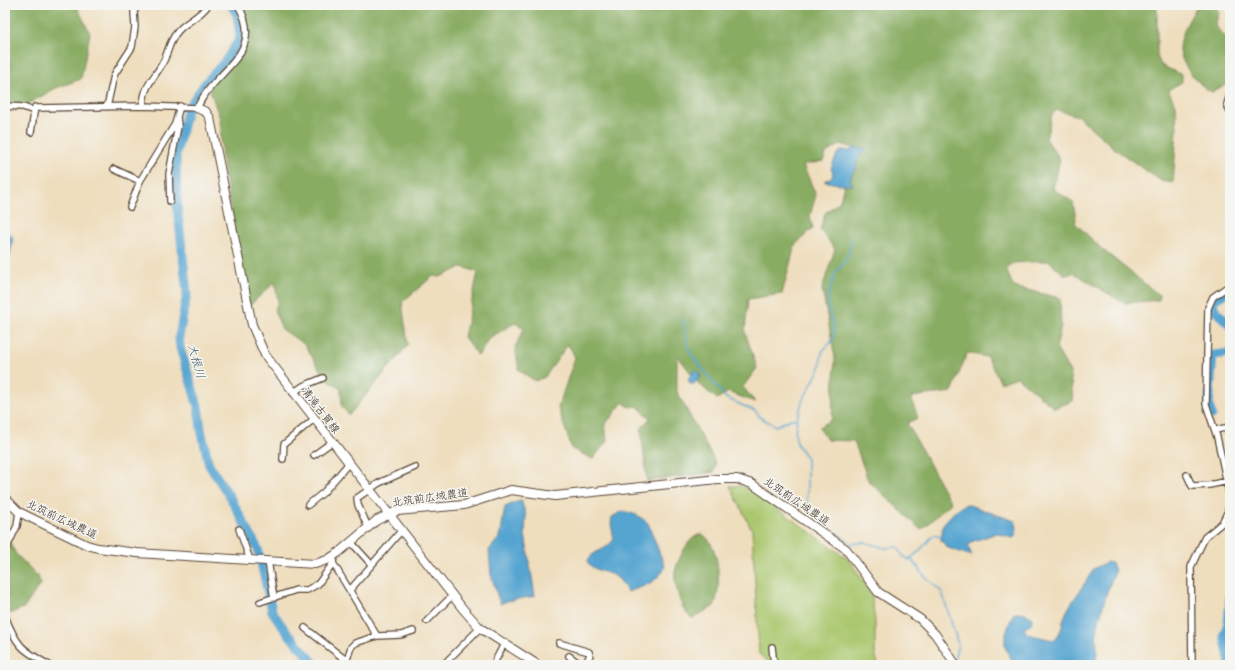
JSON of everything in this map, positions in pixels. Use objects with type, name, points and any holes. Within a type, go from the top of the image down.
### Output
[{"type":"street","points":[[107,107],[114,75],[132,47],[135,27],[134,12],[142,5]]},
{"type":"street","points":[[143,106],[144,94],[148,84],[163,63],[168,46],[186,22],[196,16],[208,5]]},
{"type":"street","points":[[5,106],[36,109],[143,106],[180,106],[197,108],[207,90],[237,58],[244,48],[247,27],[245,18],[238,5]]},
{"type":"street","points":[[1230,95],[1227,104],[1230,112]]},
{"type":"street","points":[[130,207],[140,181],[175,124],[180,106]]},
{"type":"street","name":"清滝古賀線","points":[[197,108],[206,112],[210,118],[255,335],[272,367],[349,463],[452,596],[480,628],[537,664]]},
{"type":"street","points":[[31,132],[36,109]]},
{"type":"street","points":[[170,201],[168,174],[178,126],[177,117]]},
{"type":"street","points":[[114,169],[140,181]]},
{"type":"street","points":[[1192,665],[1191,567],[1205,537],[1222,523],[1229,512],[1230,499],[1228,479],[1215,430],[1206,404],[1208,308],[1214,296],[1230,285]]},
{"type":"street","points":[[293,393],[303,386],[323,378]]},
{"type":"street","points":[[283,460],[284,444],[314,419]]},
{"type":"street","points":[[1215,430],[1230,427]]},
{"type":"street","points":[[314,455],[332,442]]},
{"type":"street","points":[[308,505],[324,492],[349,463]]},
{"type":"street","points":[[368,527],[358,505],[357,498],[369,489],[415,467]]},
{"type":"street","points":[[1187,475],[1192,486],[1209,485],[1228,479]]},
{"type":"street","name":"北筑前広域農道","points":[[5,498],[19,512],[88,545],[98,548],[137,553],[315,564],[334,560],[368,527],[388,514],[464,505],[511,490],[555,496],[718,479],[737,479],[762,490],[846,549],[878,592],[920,620],[935,634],[956,665]]},
{"type":"street","points":[[5,551],[17,526],[19,512]]},
{"type":"street","points":[[239,529],[250,560]]},
{"type":"street","points":[[350,590],[401,531]]},
{"type":"street","points":[[351,542],[371,564]]},
{"type":"street","points":[[260,602],[296,590],[307,590],[318,584],[334,560],[377,636]]},
{"type":"street","points":[[266,561],[274,598]]},
{"type":"street","points":[[427,621],[452,596]]},
{"type":"street","points":[[5,616],[18,644],[28,654],[49,665]]},
{"type":"street","points":[[306,628],[346,663],[351,647],[355,643],[377,636],[401,635],[413,631]]},
{"type":"street","points":[[446,662],[480,628]]},
{"type":"street","points":[[559,643],[589,652],[590,655],[585,665]]},
{"type":"street","points":[[493,665],[504,644]]},
{"type":"street","points":[[772,647],[774,665]]},
{"type":"street","points":[[569,656],[581,665]]},
{"type":"green space","points":[[5,5],[76,5],[90,33],[81,79],[56,88],[17,110],[5,112]]},
{"type":"green space","points":[[242,5],[1157,5],[1157,56],[1161,65],[1182,75],[1182,82],[1168,90],[1176,105],[1177,131],[1173,183],[1161,181],[1115,149],[1078,116],[1057,110],[1052,114],[1046,139],[1060,159],[1053,189],[1073,202],[1076,219],[1075,223],[1103,250],[1160,296],[1159,300],[1124,303],[1074,273],[1065,275],[1049,261],[1013,263],[1006,270],[1014,287],[1060,298],[1061,326],[1056,348],[1070,372],[1073,401],[1054,408],[1017,377],[1001,383],[987,357],[967,353],[952,392],[911,397],[918,418],[907,423],[951,503],[921,530],[868,480],[854,441],[827,440],[819,427],[832,420],[835,358],[822,289],[835,249],[820,230],[825,213],[840,201],[850,161],[855,149],[841,144],[826,153],[824,161],[803,165],[816,195],[810,216],[813,228],[795,245],[782,294],[748,299],[745,332],[757,368],[743,387],[755,402],[728,392],[717,399],[700,385],[677,355],[677,392],[716,464],[714,472],[647,481],[641,429],[650,418],[637,406],[629,407],[623,402],[605,425],[607,441],[593,459],[572,449],[558,408],[575,357],[568,344],[545,377],[535,381],[519,370],[515,347],[524,329],[515,323],[489,338],[478,356],[464,337],[478,272],[462,267],[440,277],[433,276],[402,302],[408,345],[349,415],[342,407],[341,389],[325,378],[305,345],[282,329],[274,310],[278,302],[275,282],[248,307],[222,158],[220,119],[208,85],[242,44]]},
{"type":"green space","points":[[1198,5],[1214,5],[1219,12],[1215,26],[1230,41],[1230,82],[1212,92],[1201,85],[1186,67],[1180,48],[1184,31]]},
{"type":"green space","points":[[730,486],[741,486],[754,492],[848,559],[871,592],[875,622],[875,652],[878,665],[768,665],[767,661],[759,654],[752,530]]},
{"type":"green space","points":[[5,533],[16,554],[38,576],[40,584],[25,607],[5,616]]},
{"type":"green space","points":[[702,534],[708,539],[713,547],[716,557],[718,567],[717,599],[714,606],[693,618],[685,611],[679,598],[675,582],[675,571],[688,543],[692,539]]},
{"type":"water","points":[[855,147],[860,149],[864,147],[866,150],[858,157],[856,170],[853,171],[850,180],[853,185],[842,185],[824,181],[832,177],[833,173],[831,169],[837,154],[843,150],[850,151]]},
{"type":"water","points":[[5,230],[13,237],[10,255],[5,264]]},
{"type":"water","points":[[695,369],[701,376],[694,384],[690,384],[688,379]]},
{"type":"water","points":[[521,500],[526,515],[525,534],[535,596],[507,601],[500,604],[491,575],[489,550],[500,537],[505,507]]},
{"type":"water","points":[[966,504],[1015,521],[1017,527],[1016,536],[1012,538],[997,533],[971,542],[968,546],[972,556],[948,548],[941,541],[943,524],[956,510]]},
{"type":"water","points":[[623,511],[637,515],[648,523],[665,567],[654,581],[627,592],[622,583],[613,575],[592,567],[587,562],[593,554],[607,547],[614,539],[611,524],[612,517]]},
{"type":"water","points":[[1107,562],[1112,562],[1115,571],[1102,609],[1097,631],[1097,657],[1094,665],[1016,665],[1005,646],[1006,635],[1013,614],[1023,613],[1032,618],[1031,624],[1024,629],[1028,634],[1053,640],[1059,635],[1068,609],[1093,569]]},
{"type":"waterway","name":"大根川","points":[[231,5],[237,14],[240,38],[226,60],[203,86],[187,110],[176,154],[177,204],[187,293],[179,337],[180,348],[198,406],[201,429],[209,465],[230,497],[258,549],[272,611],[285,630],[316,665]]},
{"type":"waterway","points":[[851,239],[846,260],[835,273],[828,296],[828,307],[834,329],[833,340],[822,352],[820,368],[802,402],[797,419],[795,432],[797,444],[807,459],[807,504],[827,526],[852,544],[864,542],[885,548],[898,547],[903,556],[913,561],[926,578],[942,592],[958,644],[955,657]]},
{"type":"waterway","points":[[1229,291],[1215,299],[1213,304],[1216,311],[1230,325]]},
{"type":"waterway","points":[[683,319],[690,353],[726,398],[755,411],[761,418],[776,426],[791,419],[797,419]]},
{"type":"waterway","points":[[1212,415],[1209,406],[1213,355],[1230,353]]},
{"type":"waterway","points":[[908,560],[915,555],[934,535],[944,538]]},
{"type":"waterway","points":[[1230,598],[1228,623],[1224,635],[1230,663]]}]
